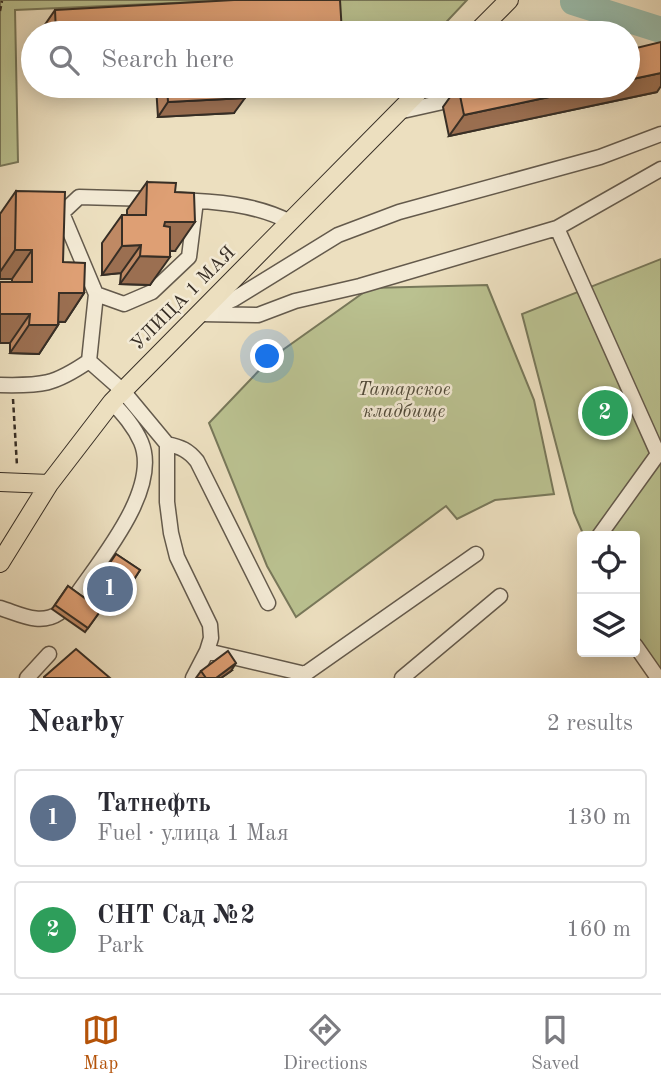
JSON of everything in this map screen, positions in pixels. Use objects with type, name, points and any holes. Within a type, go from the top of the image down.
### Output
[{"type":"main road","points":[[488,21],[509,0]]},
{"type":"main road","name":"УЛИЦА 1 МАЯ","points":[[0,563],[49,484],[118,396],[412,98]]},
{"type":"main road","points":[[0,482],[49,484]]},
{"type":"lane","points":[[398,112],[457,98]]},
{"type":"lane","points":[[200,314],[234,299],[338,235],[399,212],[600,157],[661,134]]},
{"type":"lane","points":[[200,314],[258,315],[295,301],[360,286],[557,228],[661,169]]},
{"type":"lane","points":[[37,213],[62,213],[79,197],[196,201],[247,207],[277,215],[290,222]]},
{"type":"lane","points":[[96,294],[124,304],[152,292],[189,257],[196,201]]},
{"type":"lane","points":[[62,213],[96,294],[89,361],[118,396],[167,444],[189,452],[197,461],[268,603]]},
{"type":"lane","points":[[557,228],[658,454],[603,531]]},
{"type":"lane","points":[[6,385],[33,386],[53,382],[89,361]]},
{"type":"lane","points":[[75,597],[120,530],[139,494],[146,469],[142,444],[118,396]]},
{"type":"lane","points":[[167,444],[170,533],[177,557],[210,625],[211,638],[207,651],[193,678]]},
{"type":"lane","points":[[207,651],[307,676],[476,554]]},
{"type":"lane","points":[[402,678],[500,596]]},
{"type":"lane","points":[[0,608],[40,620],[48,620],[59,613]]},
{"type":"lane","points":[[640,651],[657,670]]},
{"type":"lane","points":[[27,678],[50,654]]},
{"type":"path","points":[[0,11],[2,0]]},
{"type":"path","points":[[6,385],[18,472]]},
{"type":"green space","points":[[0,0],[240,0],[15,10],[18,162],[0,166]]},
{"type":"green space","points":[[333,0],[467,0],[447,21],[335,21]]},
{"type":"green space","points":[[661,259],[661,673],[640,643],[640,531],[582,531],[574,513],[522,314]]},
{"type":"green space","name":"Татарское кладбище","points":[[487,285],[534,400],[554,494],[495,500],[457,519],[446,506],[296,617],[267,566],[209,423],[270,359],[370,288]]},
{"type":"building","points":[[234,0],[340,0],[341,21],[55,21],[55,10]]},
{"type":"building","points":[[661,42],[661,73],[640,77],[640,47]]},
{"type":"building","points":[[168,98],[245,98],[168,102]]},
{"type":"building","points":[[460,98],[544,98],[464,115]]},
{"type":"building","points":[[147,182],[176,183],[175,192],[194,193],[195,222],[165,222],[164,226],[170,227],[170,257],[140,256],[141,245],[122,246],[122,215],[146,215]]},
{"type":"building","points":[[16,191],[65,192],[63,262],[85,263],[84,293],[59,293],[58,325],[29,325],[30,314],[0,314],[0,282],[32,282],[32,250],[15,250]]},
{"type":"building","points":[[116,554],[140,570],[120,601],[95,585]]},
{"type":"building","points":[[68,586],[101,610],[88,628],[55,605]]},
{"type":"building","points":[[76,649],[110,678],[44,678]]},
{"type":"building","points":[[228,651],[236,663],[216,678],[206,678],[201,671]]},
{"type":"waterway","points":[[573,2],[633,21]]},
{"type":"waterway","points":[[640,23],[661,30]]},
{"type":"place","name":"СНТ Сад №2","points":[[605,413]]},
{"type":"place","name":"Татнефть","points":[[110,589]]}]
